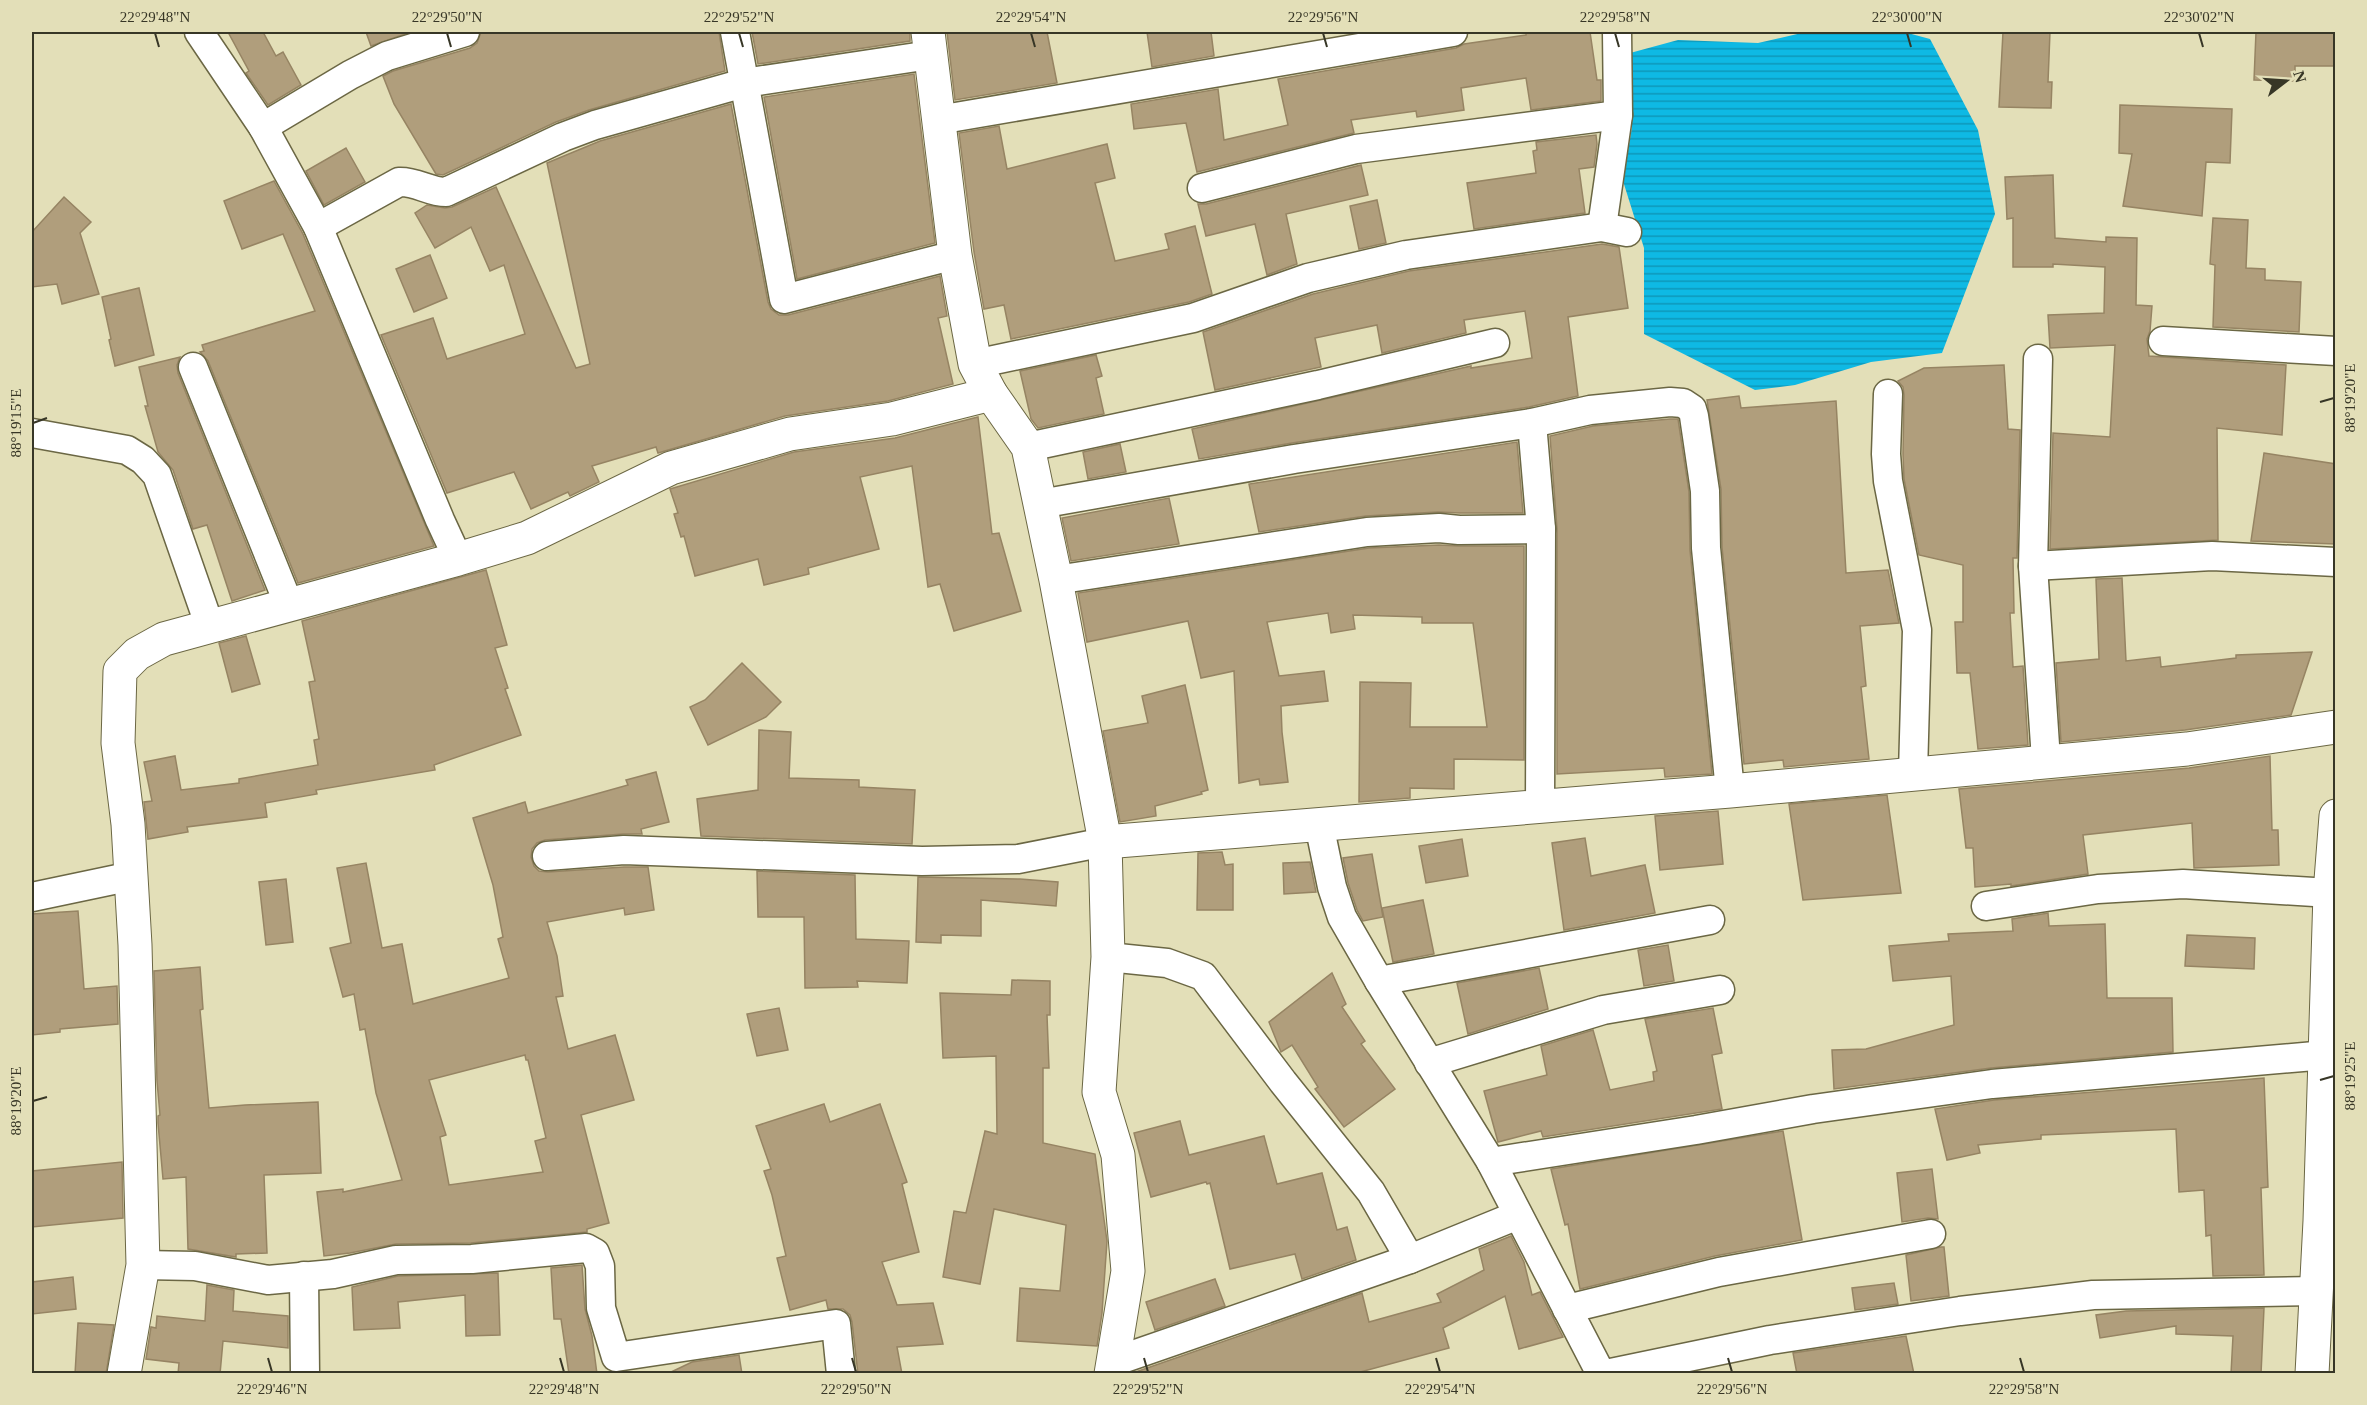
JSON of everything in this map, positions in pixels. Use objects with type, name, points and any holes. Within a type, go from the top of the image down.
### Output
[{"type":"street","points":[[200,32],[263,127],[318,227],[458,559]]},
{"type":"street","points":[[263,127],[350,75],[387,56],[465,32]]},
{"type":"street","points":[[735,32],[784,299],[955,255]]},
{"type":"street","points":[[938,120],[1453,32]]},
{"type":"street","points":[[975,364],[1194,318],[1308,278],[1406,255],[1615,229],[1618,115],[1617,32]]},
{"type":"street","points":[[318,227],[399,182],[410,182],[436,192],[446,192],[563,137],[595,125],[744,83],[929,43],[955,255],[975,364],[991,394],[1028,447],[1056,580],[1105,842],[1108,957],[1099,1092],[1118,1155],[1128,1270],[1112,1368],[1410,1259],[1518,1215]]},
{"type":"street","points":[[1202,188],[1356,149],[1618,115]]},
{"type":"street","points":[[2163,341],[2336,351]]},
{"type":"street","points":[[1028,447],[1318,385],[1495,344]]},
{"type":"street","points":[[2038,359],[2033,566],[2046,760]]},
{"type":"street","points":[[193,367],[289,605]]},
{"type":"street","points":[[124,1374],[143,1264],[132,876],[118,743],[120,671],[138,654],[164,639],[527,538],[671,468],[790,434],[892,419],[991,394]]},
{"type":"street","points":[[1888,394],[1886,454],[1888,481],[1917,630],[1913,773]]},
{"type":"street","points":[[1040,504],[1294,459],[1532,423],[1590,410],[1670,402],[1683,404],[1692,409],[1705,491],[1706,548],[1730,791]]},
{"type":"street","points":[[1532,423],[1541,529],[1540,806]]},
{"type":"street","points":[[32,433],[127,450],[143,460],[157,475],[210,627]]},
{"type":"street","points":[[1056,580],[1367,532],[1439,528],[1459,530],[1541,529]]},
{"type":"street","points":[[2033,566],[2212,556],[2336,562]]},
{"type":"street","points":[[547,856],[624,850],[922,861],[1007,860],[1105,842],[1730,791],[2187,748],[2336,727]]},
{"type":"street","points":[[2320,1365],[2317,1291],[2328,1220],[2326,1055],[2331,995],[2330,893],[2335,818]]},
{"type":"street","points":[[1319,824],[1336,903],[1379,981],[1491,1162],[1601,1374]]},
{"type":"street","points":[[32,897],[132,876]]},
{"type":"street","points":[[1986,906],[2098,889],[2183,884],[2330,893]]},
{"type":"street","points":[[1379,981],[1710,920]]},
{"type":"street","points":[[1108,957],[1167,963],[1203,976],[1283,1082],[1371,1192],[1410,1259]]},
{"type":"street","points":[[1429,1063],[1603,1010],[1720,990]]},
{"type":"street","points":[[1491,1162],[1813,1109],[1992,1084],[2326,1055]]},
{"type":"street","points":[[1567,1309],[1719,1272],[1931,1234]]},
{"type":"street","points":[[143,1264],[195,1266],[268,1280],[333,1274],[396,1260],[472,1259],[586,1248],[595,1253],[600,1266],[601,1308],[616,1357],[836,1324],[842,1374]]},
{"type":"street","points":[[304,1276],[305,1374]]},
{"type":"street","points":[[1606,1374],[1770,1340],[1960,1311],[2093,1295],[2317,1291]]},
{"type":"water","points":[[1806,32],[1904,32],[1930,39],[1978,130],[1995,214],[1942,353],[1871,362],[1795,385],[1755,390],[1644,334],[1644,248],[1623,181],[1632,127],[1619,56],[1678,40],[1758,43]]},
{"type":"building","points":[[228,32],[263,32],[276,56],[283,52],[301,85],[268,105],[246,73],[249,71]]},
{"type":"building","points":[[366,32],[411,32],[371,46]]},
{"type":"building","points":[[481,32],[719,32],[725,71],[589,110],[556,122],[443,175],[436,174],[394,104],[383,76],[470,48],[477,43]]},
{"type":"building","points":[[752,32],[910,32],[910,41],[758,64]]},
{"type":"building","points":[[947,32],[1047,32],[1057,83],[955,100]]},
{"type":"building","points":[[1147,32],[1211,32],[1214,56],[1152,67]]},
{"type":"building","points":[[1526,32],[1590,32],[1597,80],[1601,80],[1601,101],[1531,110],[1526,78],[1461,88],[1464,110],[1417,117],[1416,111],[1351,120],[1354,133],[1197,172],[1186,123],[1134,129],[1131,104],[1218,89],[1224,140],[1288,125],[1278,79],[1456,48],[1464,44],[1526,35]]},
{"type":"building","points":[[2003,32],[2050,32],[2048,82],[2052,82],[2051,108],[1999,107]]},
{"type":"building","points":[[2256,32],[2336,33],[2336,66],[2295,66],[2295,81],[2254,80]]},
{"type":"building","points":[[914,74],[935,243],[797,279],[764,97]]},
{"type":"building","points":[[731,104],[771,309],[779,315],[788,315],[940,276],[947,316],[938,318],[953,384],[888,401],[785,416],[658,453],[656,447],[592,466],[599,482],[570,496],[568,492],[531,509],[514,472],[447,493],[381,335],[433,318],[447,359],[525,334],[504,265],[490,271],[471,227],[435,248],[415,213],[427,205],[452,207],[496,187],[576,368],[590,364],[547,163],[600,141]]},
{"type":"building","points":[[2120,105],[2232,109],[2230,163],[2206,162],[2202,216],[2123,206],[2132,154],[2119,153]]},
{"type":"building","points":[[999,126],[1007,169],[1107,144],[1115,178],[1095,183],[1115,261],[1169,249],[1165,234],[1195,226],[1212,294],[1189,302],[1011,339],[1004,305],[984,309],[974,252],[959,133]]},
{"type":"building","points":[[1596,135],[1594,167],[1579,169],[1585,213],[1474,229],[1467,183],[1536,173],[1533,151],[1537,150],[1536,142]]},
{"type":"building","points":[[346,148],[365,182],[324,205],[306,171]]},
{"type":"building","points":[[1361,165],[1368,195],[1286,214],[1297,264],[1267,275],[1255,224],[1206,236],[1198,204],[1206,204]]},
{"type":"building","points":[[2053,175],[2055,238],[2106,242],[2106,237],[2137,238],[2136,305],[2152,306],[2147,339],[2149,356],[2286,365],[2282,435],[2217,428],[2218,540],[2050,549],[2053,433],[2110,437],[2115,345],[2050,348],[2048,315],[2104,313],[2105,267],[2053,264],[2053,267],[2013,267],[2013,218],[2007,219],[2005,177]]},
{"type":"building","points":[[274,181],[303,234],[434,546],[298,583],[208,361],[200,352],[204,351],[202,345],[315,311],[283,234],[242,249],[224,201]]},
{"type":"building","points":[[64,197],[91,222],[80,233],[99,294],[62,304],[57,284],[32,287],[32,232]]},
{"type":"building","points":[[1377,200],[1386,243],[1359,249],[1350,206]]},
{"type":"building","points":[[2213,218],[2248,220],[2246,268],[2265,269],[2265,280],[2301,282],[2299,332],[2213,327],[2215,265],[2210,264]]},
{"type":"building","points":[[1602,244],[1619,247],[1628,308],[1568,317],[1578,396],[1529,407],[1199,459],[1192,429],[1471,366],[1471,368],[1532,358],[1525,311],[1464,320],[1466,333],[1382,353],[1377,325],[1315,338],[1321,367],[1215,390],[1203,332],[1313,294],[1409,271]]},
{"type":"building","points":[[430,255],[447,298],[414,312],[396,269]]},
{"type":"building","points":[[139,288],[154,355],[115,366],[102,297]]},
{"type":"building","points":[[1096,355],[1102,376],[1096,378],[1104,414],[1038,428],[1031,419],[1020,371]]},
{"type":"building","points":[[180,357],[177,365],[178,373],[265,590],[232,601],[207,525],[193,529],[173,470],[158,452],[145,406],[148,406],[139,367]]},
{"type":"building","points":[[2004,365],[2008,429],[2020,430],[2017,558],[2013,558],[2014,613],[2010,613],[2013,667],[2023,666],[2028,745],[1978,749],[1970,673],[1957,673],[1955,622],[1963,622],[1963,565],[1919,555],[1904,479],[1904,395],[1903,387],[1898,381],[1924,368]]},
{"type":"building","points":[[1739,396],[1741,408],[1836,401],[1846,573],[1888,570],[1899,623],[1860,626],[1866,686],[1861,687],[1869,759],[1784,767],[1783,760],[1744,764],[1722,547],[1721,489],[1707,400]]},
{"type":"building","points":[[978,417],[992,534],[999,533],[1021,611],[954,631],[940,584],[928,587],[912,466],[860,477],[879,549],[808,568],[809,574],[764,585],[758,559],[695,576],[684,536],[681,537],[674,514],[678,513],[670,489],[794,452],[895,438]]},
{"type":"building","points":[[1678,419],[1689,492],[1690,550],[1712,774],[1665,777],[1664,768],[1557,774],[1557,529],[1550,436],[1593,426]]},
{"type":"building","points":[[1517,442],[1523,513],[1438,512],[1366,516],[1259,532],[1249,484]]},
{"type":"building","points":[[1120,444],[1126,472],[1088,479],[1083,452]]},
{"type":"building","points":[[2264,453],[2336,464],[2336,544],[2251,541]]},
{"type":"building","points":[[1169,498],[1179,544],[1071,561],[1062,518]]},
{"type":"building","points":[[1439,545],[1524,546],[1524,760],[1454,759],[1454,789],[1410,788],[1410,798],[1359,802],[1360,682],[1411,683],[1410,727],[1487,727],[1473,623],[1422,623],[1422,617],[1353,615],[1355,629],[1331,633],[1328,613],[1267,622],[1279,676],[1324,671],[1328,701],[1281,706],[1288,782],[1260,785],[1259,779],[1239,783],[1234,671],[1201,678],[1188,621],[1087,642],[1078,593],[1369,548]]},
{"type":"building","points":[[486,570],[507,645],[495,648],[508,688],[505,689],[521,735],[434,765],[435,770],[316,790],[317,794],[265,803],[267,817],[187,827],[188,832],[148,839],[144,802],[152,801],[144,762],[175,756],[181,790],[239,783],[239,779],[318,765],[314,740],[319,739],[309,682],[315,681],[302,621]]},
{"type":"building","points":[[2122,578],[2126,661],[2160,657],[2161,667],[2236,658],[2236,655],[2312,652],[2291,715],[2185,730],[2061,742],[2056,663],[2099,659],[2096,579]]},
{"type":"building","points":[[246,636],[260,684],[232,692],[219,643]]},
{"type":"building","points":[[742,663],[781,702],[766,717],[708,745],[690,707],[705,700]]},
{"type":"building","points":[[1185,685],[1208,790],[1201,792],[1202,794],[1155,806],[1156,816],[1120,822],[1103,731],[1148,723],[1142,696]]},
{"type":"building","points":[[759,730],[791,732],[789,778],[859,780],[859,787],[915,790],[912,844],[701,836],[697,799],[758,790]]},
{"type":"building","points":[[2270,756],[2272,830],[2278,830],[2279,865],[2194,868],[2192,823],[2083,835],[2088,874],[2011,886],[2011,884],[1975,887],[1973,848],[1966,848],[1959,789],[2189,768]]},
{"type":"building","points":[[656,772],[669,822],[641,829],[642,834],[545,840],[537,843],[532,849],[531,857],[534,866],[539,871],[548,872],[648,867],[654,910],[625,915],[624,908],[547,922],[557,956],[563,996],[556,997],[568,1049],[615,1035],[634,1100],[581,1115],[609,1223],[587,1229],[587,1232],[471,1243],[396,1244],[324,1256],[317,1192],[343,1189],[343,1192],[402,1180],[376,1093],[365,1029],[360,1030],[354,994],[343,997],[330,948],[351,943],[337,868],[366,863],[382,948],[402,944],[413,1004],[509,978],[498,939],[503,937],[493,885],[473,818],[525,802],[528,813],[628,785],[626,780]],"holes":[[[525,1055],[528,1060],[546,1138],[535,1141],[543,1172],[449,1185],[440,1137],[446,1135],[429,1080]]]},
{"type":"building","points":[[1887,795],[1901,893],[1803,900],[1789,804]]},
{"type":"building","points":[[1718,811],[1723,864],[1660,870],[1655,816]]},
{"type":"building","points":[[1585,838],[1591,876],[1645,865],[1655,913],[1564,930],[1552,843]]},
{"type":"building","points":[[1462,839],[1468,876],[1426,883],[1419,846]]},
{"type":"building","points":[[1222,852],[1225,865],[1233,864],[1233,910],[1197,910],[1198,853]]},
{"type":"building","points":[[1372,854],[1383,917],[1363,921],[1348,883],[1343,858]]},
{"type":"building","points":[[1310,862],[1316,892],[1284,894],[1283,863]]},
{"type":"building","points":[[757,871],[855,875],[856,939],[909,941],[907,983],[857,981],[858,987],[805,988],[804,917],[758,917]]},
{"type":"building","points":[[918,877],[1058,882],[1056,906],[981,900],[981,936],[941,935],[941,943],[916,942]]},
{"type":"building","points":[[286,879],[293,942],[266,945],[259,882]]},
{"type":"building","points":[[1423,900],[1434,954],[1393,962],[1382,908]]},
{"type":"building","points":[[78,911],[84,989],[117,986],[118,1024],[60,1029],[60,1032],[32,1035],[32,914]]},
{"type":"building","points":[[2048,913],[2049,926],[2105,924],[2107,998],[2172,998],[2173,1052],[1991,1068],[1834,1089],[1832,1050],[1866,1049],[1954,1025],[1951,976],[1893,981],[1889,946],[1949,941],[1948,934],[2013,931],[2012,919]]},
{"type":"building","points":[[2187,935],[2255,938],[2254,969],[2185,966]]},
{"type":"building","points":[[1668,945],[1674,981],[1644,986],[1638,950]]},
{"type":"building","points":[[200,967],[203,1009],[200,1010],[209,1108],[318,1102],[321,1173],[264,1175],[267,1253],[236,1254],[236,1257],[188,1249],[186,1177],[163,1179],[158,1123],[160,1115],[154,971]]},
{"type":"building","points":[[1539,968],[1548,1009],[1468,1034],[1457,983]]},
{"type":"building","points":[[1332,973],[1346,1004],[1342,1007],[1365,1041],[1361,1044],[1395,1089],[1344,1127],[1315,1089],[1318,1087],[1292,1045],[1281,1052],[1269,1022]]},
{"type":"building","points":[[1012,980],[1050,981],[1050,1015],[1047,1015],[1049,1068],[1043,1068],[1043,1143],[1095,1154],[1107,1241],[1102,1313],[1097,1346],[1017,1341],[1020,1288],[1060,1291],[1066,1225],[994,1209],[980,1284],[943,1277],[954,1211],[966,1213],[985,1131],[997,1134],[996,1056],[943,1058],[940,993],[1011,995]]},
{"type":"building","points":[[779,1008],[788,1050],[757,1056],[747,1014]]},
{"type":"building","points":[[1713,1008],[1722,1053],[1712,1055],[1722,1109],[1543,1137],[1541,1131],[1498,1142],[1484,1091],[1547,1075],[1541,1046],[1593,1030],[1610,1090],[1654,1081],[1653,1072],[1657,1071],[1645,1019]]},
{"type":"building","points":[[2264,1078],[2268,1187],[2261,1188],[2264,1275],[2213,1276],[2211,1235],[2206,1236],[2204,1190],[2179,1192],[2176,1129],[2041,1135],[2041,1139],[1978,1145],[1980,1153],[1947,1160],[1935,1109],[1994,1100]]},
{"type":"building","points":[[824,1104],[830,1122],[880,1104],[907,1182],[902,1184],[919,1252],[882,1262],[897,1305],[933,1303],[943,1344],[897,1347],[902,1374],[858,1374],[852,1322],[850,1315],[843,1309],[828,1309],[826,1300],[790,1310],[777,1258],[786,1256],[764,1171],[771,1169],[756,1126]]},
{"type":"building","points":[[1180,1121],[1189,1155],[1264,1136],[1277,1184],[1322,1173],[1337,1230],[1347,1227],[1356,1260],[1302,1279],[1295,1254],[1230,1269],[1210,1183],[1206,1182],[1151,1197],[1134,1133]]},
{"type":"building","points":[[1783,1131],[1802,1240],[1715,1256],[1580,1289],[1568,1224],[1565,1225],[1551,1169]]},
{"type":"building","points":[[122,1162],[123,1218],[32,1227],[32,1171]]},
{"type":"building","points":[[1932,1169],[1938,1219],[1928,1218],[1902,1222],[1897,1173]]},
{"type":"building","points":[[1511,1236],[1524,1262],[1532,1295],[1540,1292],[1563,1337],[1519,1349],[1505,1296],[1443,1328],[1449,1348],[1353,1374],[1130,1374],[1362,1293],[1369,1322],[1441,1302],[1437,1294],[1484,1270],[1479,1249]]},
{"type":"building","points":[[1944,1247],[1949,1296],[1911,1301],[1906,1255]]},
{"type":"building","points":[[582,1265],[585,1309],[592,1336],[597,1374],[569,1374],[561,1319],[554,1319],[551,1268]]},
{"type":"building","points":[[498,1273],[500,1335],[466,1336],[465,1295],[398,1302],[400,1328],[354,1330],[352,1287],[398,1276]]},
{"type":"building","points":[[73,1277],[76,1309],[32,1314],[32,1282]]},
{"type":"building","points":[[1215,1279],[1225,1306],[1155,1330],[1146,1302]]},
{"type":"building","points":[[1894,1283],[1898,1304],[1855,1310],[1852,1288]]},
{"type":"building","points":[[207,1285],[234,1290],[233,1311],[288,1316],[288,1348],[223,1341],[220,1374],[178,1374],[179,1363],[146,1359],[151,1327],[156,1328],[157,1316],[205,1321]]},
{"type":"building","points":[[2264,1308],[2261,1374],[2231,1374],[2233,1336],[2176,1334],[2176,1326],[2100,1338],[2096,1315],[2126,1311]]},
{"type":"building","points":[[78,1323],[114,1325],[106,1374],[75,1374]]},
{"type":"building","points":[[1906,1336],[1914,1374],[1797,1374],[1793,1353]]},
{"type":"building","points":[[739,1355],[742,1374],[667,1374],[692,1362]]}]
